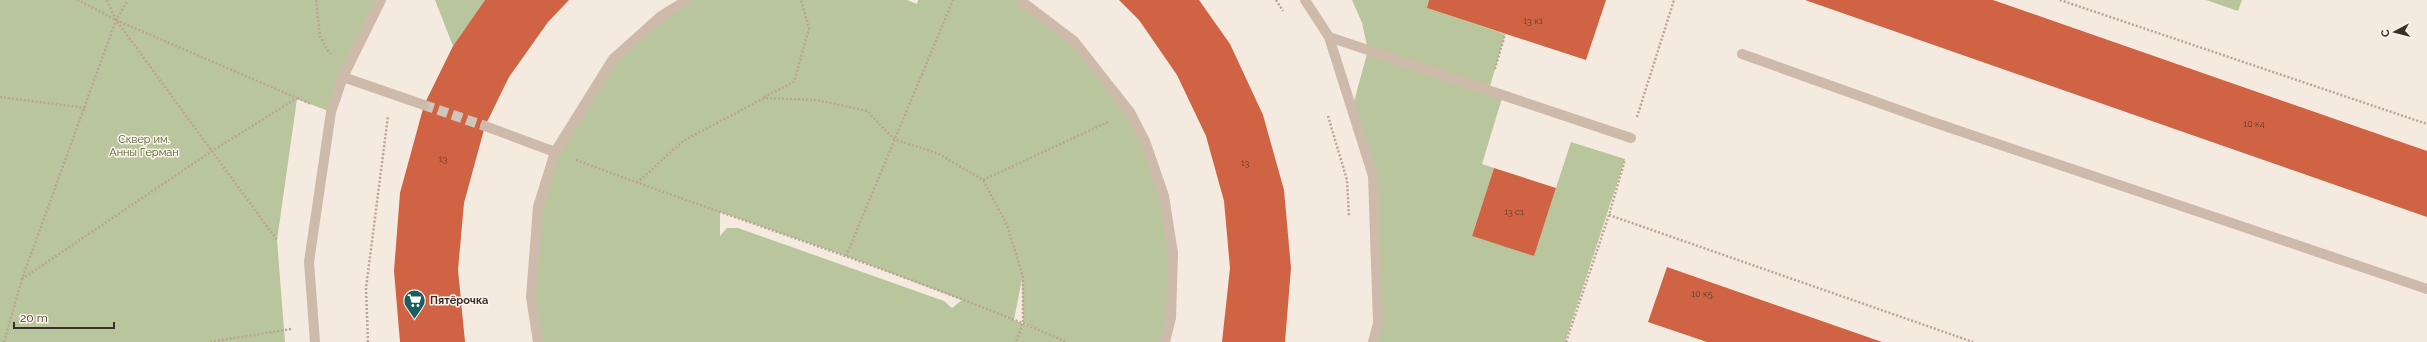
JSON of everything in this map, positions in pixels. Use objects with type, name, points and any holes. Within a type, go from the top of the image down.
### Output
[{"type":"lane","points":[[314,342],[309,262],[331,112],[343,77],[381,0]]},
{"type":"lane","points":[[538,342],[531,297],[538,207],[555,152],[613,59],[661,16],[687,0]]},
{"type":"lane","points":[[1020,0],[1074,41],[1130,112],[1145,141],[1164,196],[1173,253],[1171,318],[1165,342]]},
{"type":"lane","points":[[1305,0],[1329,37],[1373,176],[1378,323],[1373,342]]},
{"type":"lane","points":[[1329,37],[1631,138]]},
{"type":"lane","points":[[1742,54],[1927,120],[2427,289]]},
{"type":"lane","points":[[343,77],[424,105]]},
{"type":"lane","points":[[485,126],[555,152]]},
{"type":"path","points":[[22,279],[212,151],[297,98],[116,20],[78,0]]},
{"type":"path","points":[[107,0],[116,20],[277,240]]},
{"type":"path","points":[[4,342],[22,279],[84,108],[116,20],[128,0]]},
{"type":"path","points":[[316,0],[320,37],[343,77]]},
{"type":"path","points":[[637,183],[683,140],[794,82],[809,28],[801,0]]},
{"type":"path","points":[[846,256],[953,0]]},
{"type":"path","points":[[1276,0],[1285,13]]},
{"type":"path","points":[[1566,342],[1609,215],[1631,138],[1674,0]]},
{"type":"path","points":[[2060,0],[2427,124]]},
{"type":"path","points":[[1488,90],[1505,34]]},
{"type":"path","points":[[368,342],[366,288],[391,93]]},
{"type":"path","points":[[0,97],[84,108]]},
{"type":"path","points":[[764,98],[817,100],[866,111],[894,139],[939,154],[983,180],[1007,225],[1023,277],[1023,323],[1016,342]]},
{"type":"path","points":[[983,180],[1130,112]]},
{"type":"path","points":[[1327,113],[1347,180],[1350,218]]},
{"type":"path","points":[[555,152],[637,183],[846,256],[1023,323],[1067,342]]},
{"type":"path","points":[[1609,215],[1973,342]]},
{"type":"path","points":[[210,342],[313,326]]},
{"type":"green space","name":"Сквер им. Анны Герман","points":[[0,0],[381,0],[331,112],[297,99],[277,240],[285,342],[0,342]]},
{"type":"green space","points":[[435,0],[485,0],[453,46]]},
{"type":"green space","points":[[687,0],[907,0],[917,4],[918,0],[1020,0],[1074,41],[1130,112],[1164,196],[1173,253],[1165,342],[541,342],[531,297],[538,207],[555,152],[613,59]],"holes":[[[720,212],[846,256],[962,300],[952,308],[944,301],[738,228],[727,228],[720,236]],[[1022,279],[1023,323],[1037,330],[1014,320]]]},
{"type":"green space","points":[[1352,0],[1429,0],[1427,8],[1505,34],[1489,90],[1503,95],[1482,164],[1494,168],[1472,236],[1534,255],[1571,142],[1625,159],[1565,342],[1373,342],[1373,176],[1352,109],[1368,50],[1362,23]]},
{"type":"green space","points":[[2206,0],[2242,0],[2238,11]]},
{"type":"building","points":[[485,0],[569,0],[548,22],[509,77],[485,126],[464,203],[458,270],[465,342],[400,342],[394,271],[400,193],[424,105],[453,46]]},
{"type":"building","points":[[1119,0],[1199,0],[1230,44],[1263,115],[1284,190],[1291,268],[1285,342],[1222,342],[1230,268],[1224,201],[1206,136],[1177,75],[1139,20]]},
{"type":"building","points":[[1429,0],[1606,0],[1586,60],[1427,8]]},
{"type":"building","points":[[1805,0],[1993,0],[2427,151],[2427,217]]},
{"type":"building","points":[[1494,168],[1556,188],[1534,256],[1472,236]]},
{"type":"building","points":[[1667,267],[1882,342],[1707,342],[1648,322]]},
{"type":"tunnel","points":[[424,105],[485,126]]},
{"type":"place","name":"Пятёрочка","points":[[414,320]]}]
